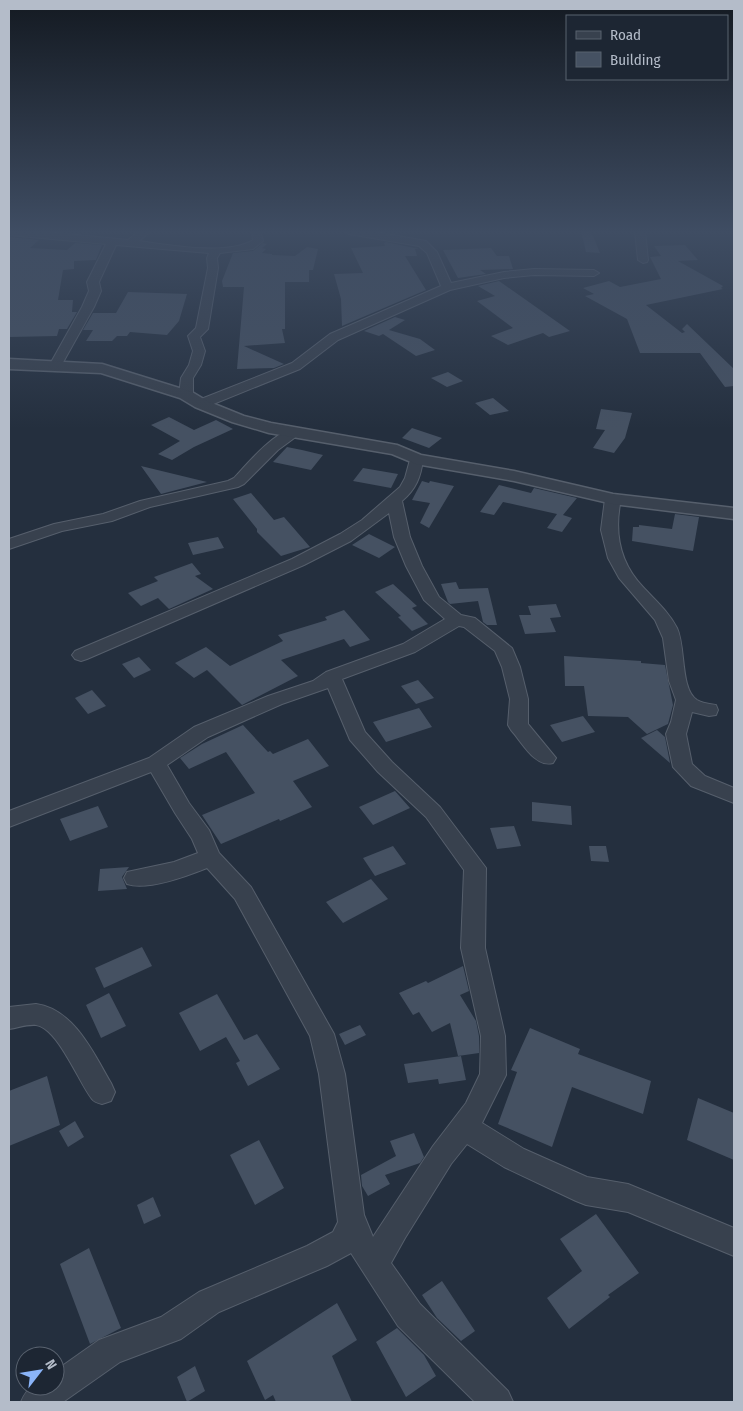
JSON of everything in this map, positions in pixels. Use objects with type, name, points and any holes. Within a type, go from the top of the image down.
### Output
[{"type":"street","points":[[55,366],[92,297]]},
{"type":"street","points":[[193,399],[187,378],[195,365],[199,351],[194,336],[202,329],[208,297]]},
{"type":"street","points":[[193,399],[296,366],[334,337],[427,297]]},
{"type":"street","points":[[9,364],[102,369],[193,399],[238,419],[292,433],[397,450],[416,459],[514,476],[613,499],[734,514]]},
{"type":"street","points":[[9,544],[59,527],[107,518],[145,504],[233,484],[239,481],[273,447],[292,433]]},
{"type":"street","points":[[81,655],[312,555],[346,538],[374,519],[408,487],[413,475],[416,459]]},
{"type":"street","points":[[613,499],[609,532],[616,556],[628,582],[661,615],[670,631],[675,644],[679,689],[685,700],[695,707],[709,710]]},
{"type":"street","points":[[394,500],[402,538],[432,600],[456,620],[469,622],[503,648],[511,668],[519,699],[518,725],[546,758]]},
{"type":"street","points":[[9,819],[73,793],[156,763],[201,732],[274,700],[319,685],[332,676],[409,648],[456,620]]},
{"type":"street","points":[[332,676],[356,735],[385,767],[433,812],[475,868],[473,948],[493,1036],[493,1075],[475,1112],[442,1155],[395,1228],[380,1253],[376,1267]]},
{"type":"street","points":[[685,700],[681,722],[676,734],[683,767],[698,781],[734,796]]},
{"type":"street","points":[[156,763],[182,808],[202,836],[210,857],[243,893],[322,1034],[332,1074],[353,1224],[358,1238],[409,1315],[497,1402]]},
{"type":"street","points":[[135,878],[151,876],[191,865],[210,857]]},
{"type":"street","points":[[9,1018],[39,1014],[57,1023],[88,1067],[102,1092]]},
{"type":"street","points":[[464,1127],[514,1158],[586,1191],[628,1198],[734,1242]]},
{"type":"street","points":[[37,1402],[110,1351],[170,1328],[209,1302],[317,1256],[343,1242],[353,1224]]},
{"type":"building","points":[[9,297],[59,297],[58,300],[73,300],[72,312],[77,312],[67,329],[59,329],[57,336],[9,337]]},
{"type":"building","points":[[125,297],[186,297],[179,321],[167,335],[130,332],[127,336],[117,336],[112,341],[86,341],[93,330],[83,330],[93,313],[116,313]]},
{"type":"building","points":[[243,297],[285,297],[285,329],[282,329],[285,343],[244,346],[284,364],[274,368],[237,369]]},
{"type":"building","points":[[340,297],[410,297],[342,326]]},
{"type":"building","points":[[492,297],[522,297],[570,331],[549,337],[543,333],[508,345],[491,336],[513,328],[477,301]]},
{"type":"building","points":[[587,297],[685,297],[646,305],[682,333],[685,332],[682,329],[687,324],[734,369],[734,386],[725,387],[700,353],[640,353],[627,319]]},
{"type":"building","points":[[395,317],[405,320],[389,330],[420,339],[435,350],[416,356],[383,334],[379,336],[364,331]]},
{"type":"building","points":[[448,372],[463,381],[447,387],[431,378]]},
{"type":"building","points":[[493,398],[509,411],[490,415],[475,403]]},
{"type":"building","points":[[601,409],[632,413],[625,438],[614,453],[593,448],[605,430],[596,429]]},
{"type":"building","points":[[169,417],[194,430],[216,420],[233,429],[194,447],[172,460],[158,454],[180,441],[151,425]]},
{"type":"building","points":[[412,428],[442,438],[429,448],[402,438]]},
{"type":"building","points":[[287,447],[323,455],[311,470],[273,462]]},
{"type":"building","points":[[141,466],[207,482],[161,494]]},
{"type":"building","points":[[363,468],[398,474],[391,488],[353,481]]},
{"type":"building","points":[[422,481],[454,486],[429,528],[420,523],[430,503],[412,500]]},
{"type":"building","points":[[499,485],[531,493],[534,488],[577,498],[563,515],[572,518],[562,532],[547,528],[557,514],[503,502],[494,515],[480,512]]},
{"type":"building","points":[[251,493],[274,520],[284,517],[310,547],[281,556],[257,532],[257,529],[233,499]]},
{"type":"building","points":[[675,514],[699,517],[693,551],[632,541],[633,527],[639,527],[639,525],[672,529]]},
{"type":"building","points":[[369,534],[395,547],[379,558],[352,545]]},
{"type":"building","points":[[218,537],[224,548],[193,555],[188,543]]},
{"type":"building","points":[[192,563],[201,574],[195,576],[213,589],[169,609],[158,598],[141,606],[128,593],[158,581],[154,577]]},
{"type":"building","points":[[456,582],[459,589],[488,588],[497,625],[487,625],[483,622],[478,601],[450,604],[448,602],[441,584]]},
{"type":"building","points":[[393,584],[417,606],[412,608],[428,624],[412,631],[398,617],[401,616],[375,592]]},
{"type":"building","points":[[556,604],[561,617],[550,618],[556,632],[525,634],[519,615],[531,615],[528,606]]},
{"type":"building","points":[[344,610],[370,640],[350,647],[344,639],[281,660],[298,676],[242,705],[207,670],[194,678],[175,663],[206,647],[230,666],[283,641],[278,635],[327,620],[325,617]]},
{"type":"building","points":[[564,656],[641,661],[641,663],[665,665],[673,705],[668,724],[647,734],[628,717],[588,716],[584,686],[565,686]]},
{"type":"building","points":[[139,657],[151,670],[134,678],[122,664]]},
{"type":"building","points":[[418,680],[434,698],[416,704],[401,686]]},
{"type":"building","points":[[92,690],[106,706],[88,714],[75,698]]},
{"type":"building","points":[[419,708],[432,727],[386,742],[373,722]]},
{"type":"building","points":[[583,716],[595,732],[562,742],[550,725]]},
{"type":"building","points":[[243,725],[268,752],[270,751],[273,754],[308,739],[329,766],[293,781],[312,807],[221,844],[202,815],[255,793],[226,752],[189,769],[180,758],[202,744]]},
{"type":"building","points":[[657,730],[665,737],[670,763],[641,738]]},
{"type":"building","points":[[395,791],[410,808],[373,825],[359,807]]},
{"type":"building","points":[[532,802],[571,806],[572,825],[532,821]]},
{"type":"building","points":[[98,806],[108,827],[70,841],[60,819]]},
{"type":"building","points":[[514,826],[521,846],[497,849],[490,828]]},
{"type":"building","points":[[393,846],[406,864],[375,876],[363,858]]},
{"type":"building","points":[[589,846],[606,846],[609,862],[591,861]]},
{"type":"building","points":[[129,867],[122,877],[127,889],[98,891],[100,869]]},
{"type":"building","points":[[371,879],[388,899],[343,923],[326,902]]},
{"type":"building","points":[[142,947],[152,966],[104,988],[95,968]]},
{"type":"building","points":[[463,966],[469,991],[460,995],[476,1021],[479,1036],[479,1053],[458,1056],[450,1023],[432,1032],[419,1012],[413,1015],[399,993],[426,981],[428,983]]},
{"type":"building","points":[[109,993],[126,1026],[101,1038],[86,1005]]},
{"type":"building","points":[[217,994],[244,1040],[257,1034],[280,1069],[248,1086],[236,1063],[240,1061],[226,1037],[200,1051],[179,1013]]},
{"type":"building","points":[[360,1025],[366,1035],[345,1045],[339,1034]]},
{"type":"building","points":[[530,1028],[580,1049],[578,1054],[651,1081],[643,1114],[572,1087],[552,1147],[498,1124],[517,1072],[511,1070]]},
{"type":"building","points":[[461,1056],[466,1080],[439,1084],[438,1079],[408,1083],[404,1064]]},
{"type":"building","points":[[47,1076],[60,1125],[9,1146],[9,1091]]},
{"type":"building","points":[[698,1098],[734,1113],[734,1160],[687,1140]]},
{"type":"building","points":[[75,1121],[84,1137],[68,1147],[59,1131]]},
{"type":"building","points":[[414,1133],[424,1157],[420,1163],[385,1175],[390,1184],[368,1196],[362,1186],[361,1175],[396,1156],[390,1141]]},
{"type":"building","points":[[259,1140],[284,1188],[255,1205],[230,1155]]},
{"type":"building","points":[[153,1197],[161,1216],[144,1224],[137,1205]]},
{"type":"building","points":[[596,1214],[639,1273],[608,1295],[610,1297],[569,1329],[547,1298],[582,1271],[560,1239]]},
{"type":"building","points":[[89,1248],[121,1328],[90,1344],[60,1264]]},
{"type":"building","points":[[442,1281],[475,1331],[461,1341],[437,1318],[422,1295]]},
{"type":"building","points":[[337,1303],[357,1340],[332,1356],[352,1402],[276,1402],[273,1395],[265,1400],[247,1361]]},
{"type":"building","points":[[397,1328],[424,1355],[436,1376],[406,1397],[376,1342]]},
{"type":"building","points":[[195,1366],[205,1391],[187,1402],[177,1377]]}]
